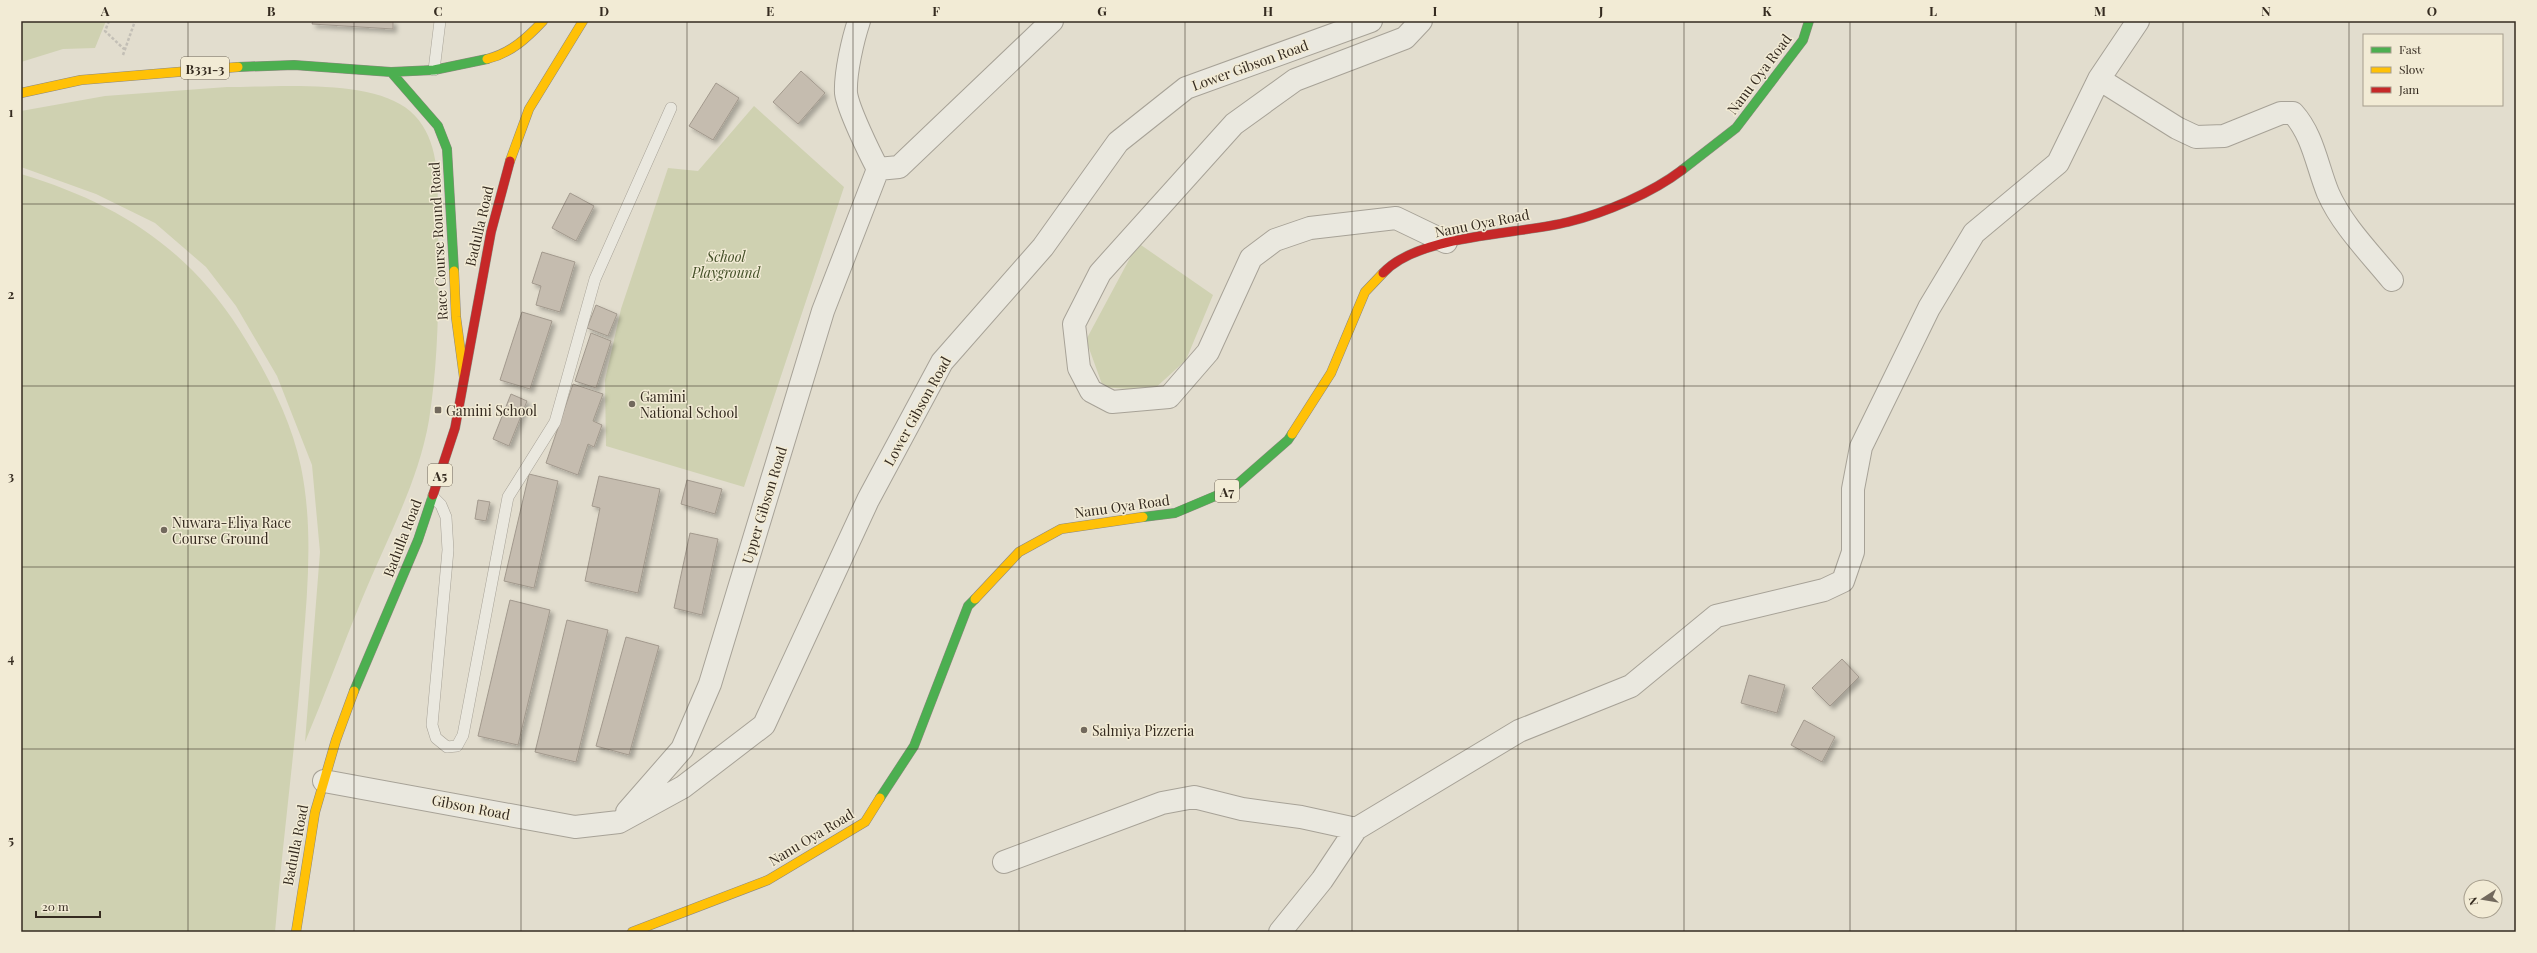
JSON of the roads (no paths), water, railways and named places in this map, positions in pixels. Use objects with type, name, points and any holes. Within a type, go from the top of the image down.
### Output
[{"type":"main road","name":"B331-3","points":[[21,93],[47,86],[121,75],[210,68],[287,66],[391,72],[434,70],[467,65],[500,56],[524,42],[543,21]]},
{"type":"main road","name":"Badulla Road","points":[[296,932],[308,846],[324,781],[348,706],[418,540],[455,428],[491,232],[516,141],[529,109],[583,21]]},
{"type":"main road","name":"Nanu Oya Road","points":[[632,932],[768,880],[865,822],[914,746],[968,606],[1019,552],[1061,529],[1175,513],[1232,489],[1288,440],[1331,373],[1365,292],[1393,262],[1446,242],[1568,222],[1608,209],[1669,180],[1736,128],[1803,40],[1809,21]]},
{"type":"main road","name":"Race Course Round Road","points":[[391,72],[438,126],[447,149],[451,189],[456,317],[464,378]]},
{"type":"street","points":[[859,21],[852,41],[846,93],[868,151],[878,169],[899,167],[1052,21]]},
{"type":"street","name":"Lower Gibson Road","points":[[619,822],[683,787],[764,725],[868,500],[942,362],[1043,247],[1118,142],[1186,88],[1371,21]]},
{"type":"street","points":[[1421,21],[1405,38],[1295,80],[1234,124],[1100,273],[1074,324],[1079,368],[1091,391],[1112,402],[1169,397],[1208,352],[1251,258],[1275,240],[1310,228],[1396,218],[1446,242]]},
{"type":"street","points":[[1280,932],[1322,880],[1356,829],[1519,731],[1631,686],[1716,616],[1824,590],[1842,581],[1853,552],[1853,489],[1861,447],[1929,308],[1974,233],[2058,163],[2100,78],[2138,21]]},
{"type":"street","points":[[2100,78],[2177,128],[2196,137],[2224,136],[2281,113],[2293,113],[2304,126],[2329,194],[2340,215],[2392,280]]},
{"type":"street","name":"Upper Gibson Road","points":[[619,822],[682,749],[710,684],[822,311],[878,169]]},
{"type":"street","name":"Gibson Road","points":[[324,781],[576,827],[619,822]]},
{"type":"street","points":[[1004,862],[1162,803],[1194,797],[1242,808],[1301,817],[1356,829]]},
{"type":"lane","points":[[434,70],[440,21]]},
{"type":"lane","points":[[433,497],[441,505],[446,517],[448,550],[432,725],[436,738],[447,747],[457,746],[463,735],[508,497],[555,422],[595,279],[671,108]]},
{"type":"place","name":"Gamini National School","points":[[632,404]]},
{"type":"place","name":"Gamini School","points":[[438,410]]},
{"type":"place","name":"Nuwara-Eliya Race Course Ground","points":[[164,530]]},
{"type":"place","name":"Salmiya Pizzeria","points":[[1084,730]]},
{"type":"park label","name":"School Playground","points":[[726,264]]}]
